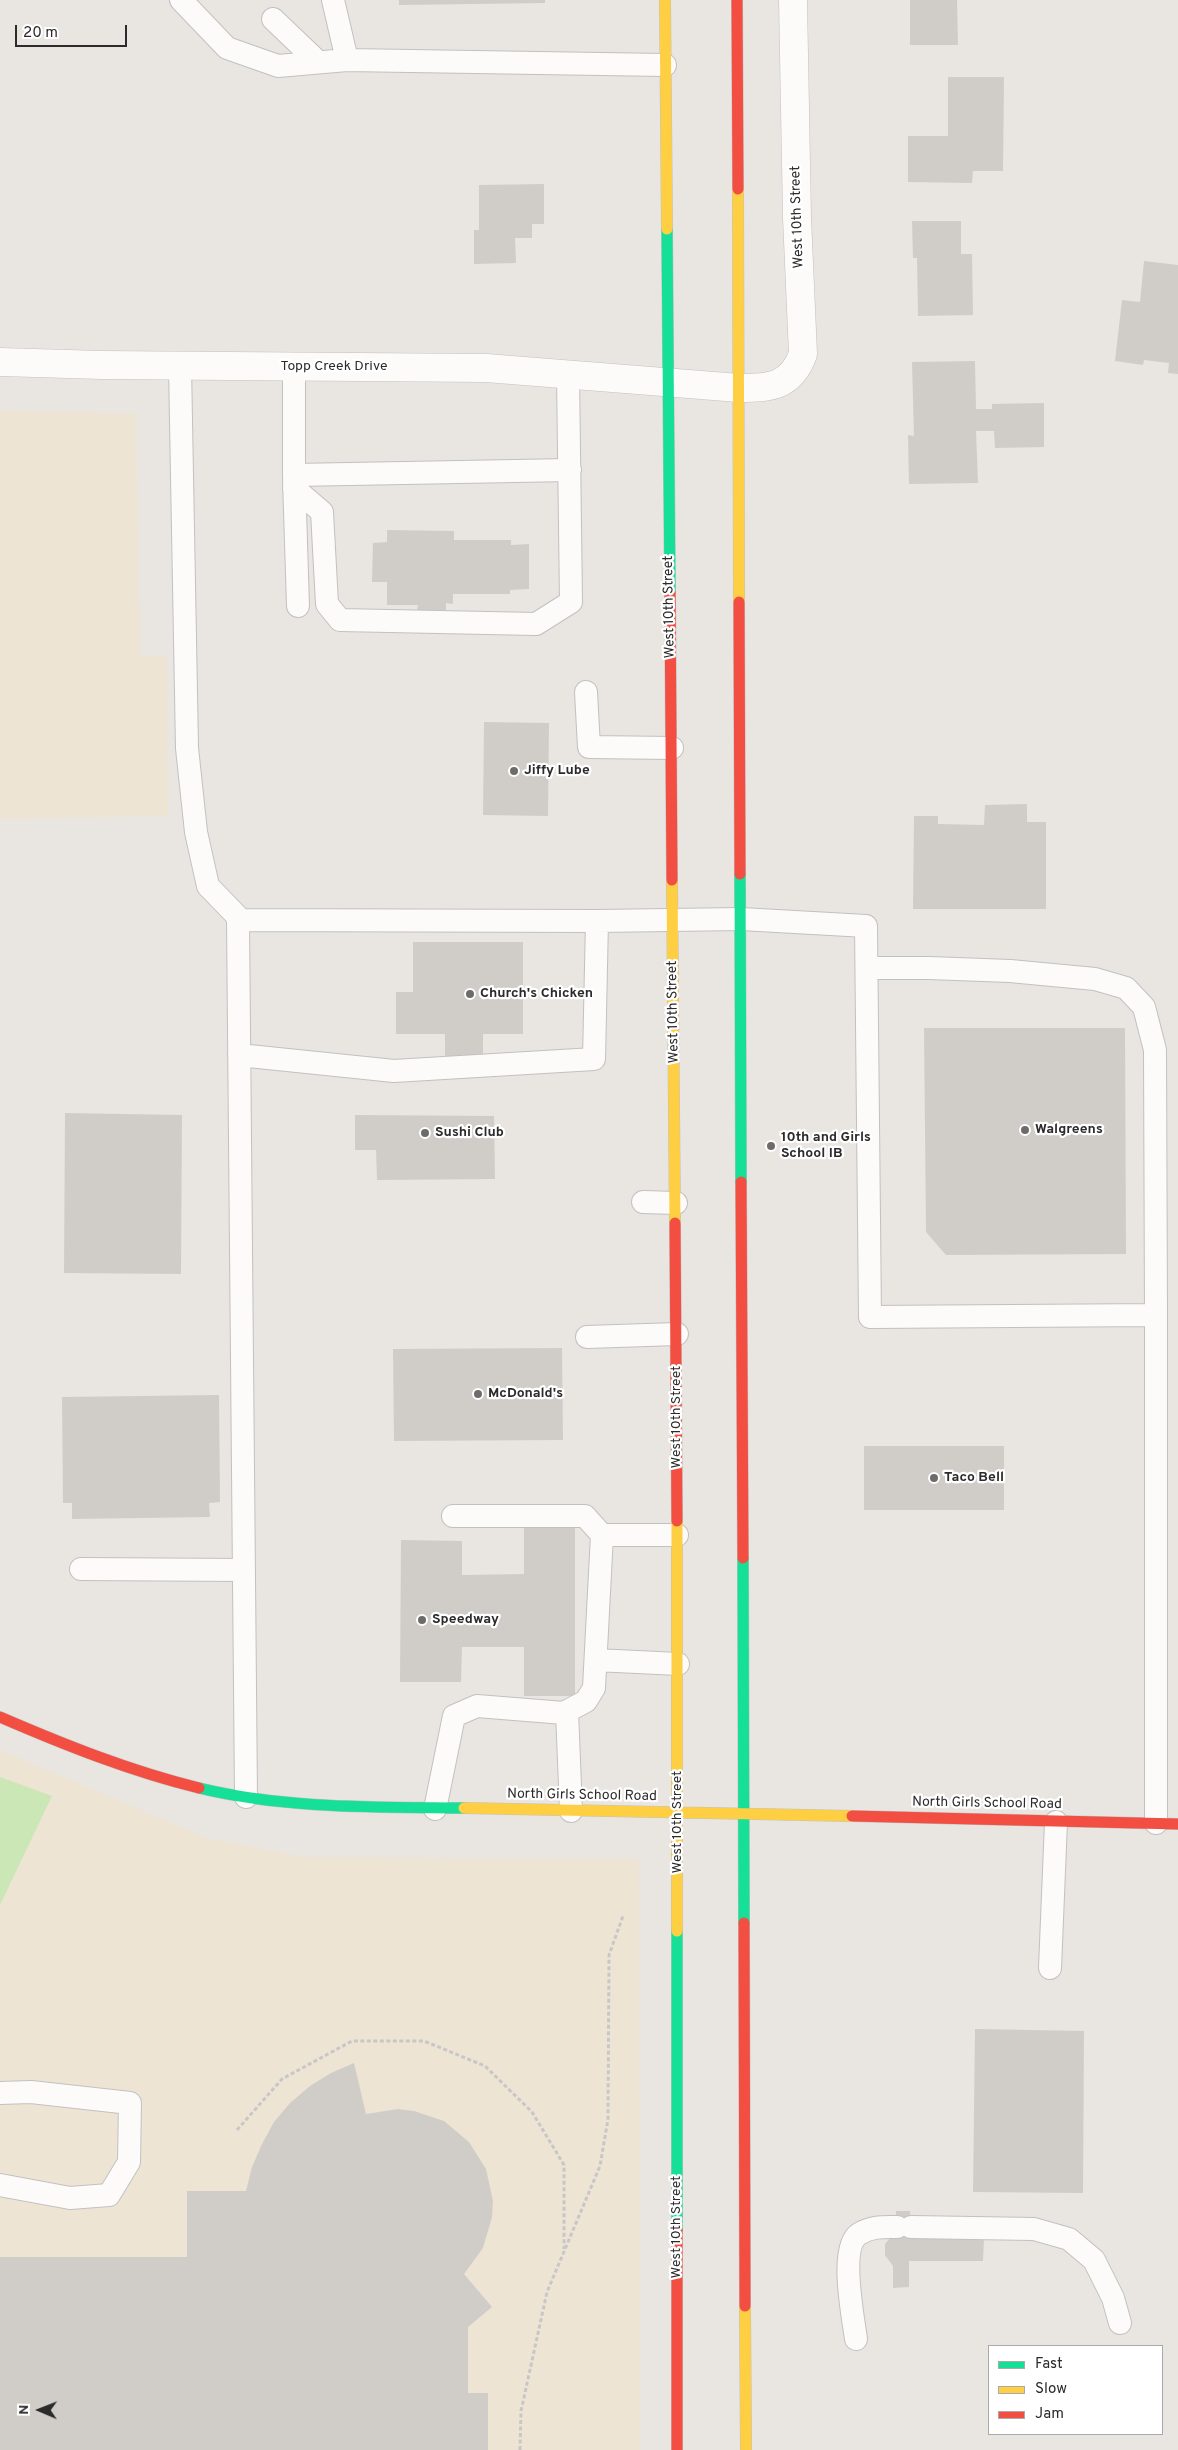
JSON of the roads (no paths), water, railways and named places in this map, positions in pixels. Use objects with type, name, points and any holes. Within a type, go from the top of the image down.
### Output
[{"type":"main road","name":"West 10th Street","points":[[665,0],[677,1334],[677,2450]]},
{"type":"main road","points":[[737,0],[746,2450]]},
{"type":"main road","name":"North Girls School Road","points":[[0,1716],[78,1750],[128,1769],[196,1787],[246,1797],[314,1806],[744,1813],[1178,1824]]},
{"type":"street","name":"West 10th Street","points":[[668,384],[765,388],[778,385],[798,367],[803,354],[797,218],[793,0]]},
{"type":"street","name":"Topp Creek Drive","points":[[0,362],[180,366],[486,368],[668,384]]},
{"type":"lane","points":[[181,0],[227,48],[278,66],[317,61],[348,60],[665,65]]},
{"type":"lane","points":[[333,0],[348,60]]},
{"type":"lane","points":[[273,19],[317,61]]},
{"type":"lane","points":[[180,366],[187,748],[196,832],[208,886],[237,916],[238,920],[246,1797]]},
{"type":"lane","points":[[294,367],[294,482],[298,606]]},
{"type":"lane","points":[[294,482],[322,512],[327,604],[340,620],[536,624],[571,602],[568,375]]},
{"type":"lane","points":[[294,482],[570,470]]},
{"type":"lane","points":[[586,692],[589,747],[672,748]]},
{"type":"lane","points":[[238,920],[673,921],[741,919],[866,926],[870,1316],[1156,1315]]},
{"type":"lane","points":[[239,1055],[394,1071],[594,1059],[597,921]]},
{"type":"lane","points":[[867,968],[1010,971],[1094,979],[1126,988],[1144,1007],[1155,1050],[1156,1823]]},
{"type":"lane","points":[[643,1202],[676,1203]]},
{"type":"lane","points":[[587,1337],[677,1334]]},
{"type":"lane","points":[[435,1809],[454,1716],[477,1706],[564,1713],[586,1701],[594,1688],[596,1660],[602,1535],[585,1516],[453,1516]]},
{"type":"lane","points":[[602,1535],[677,1535]]},
{"type":"lane","points":[[80,1569],[244,1570]]},
{"type":"lane","points":[[596,1660],[678,1664]]},
{"type":"lane","points":[[567,1711],[571,1811]]},
{"type":"lane","points":[[1050,1968],[1056,1822]]},
{"type":"lane","points":[[0,2093],[31,2092],[130,2103],[129,2162],[109,2195],[70,2198],[0,2185]]},
{"type":"lane","points":[[856,2339],[849,2293],[850,2251],[857,2235],[870,2228],[1034,2229],[1069,2239],[1094,2260],[1113,2298],[1120,2322]]},
{"type":"place","name":"Jiffy Lube","points":[[514,771]]},
{"type":"place","name":"Church's Chicken","points":[[470,994]]},
{"type":"place","name":"Walgreens","points":[[1025,1130]]},
{"type":"place","name":"Sushi Club","points":[[425,1133]]},
{"type":"place","name":"10th and Girls School IB","points":[[771,1146]]},
{"type":"place","name":"McDonald's","points":[[478,1394]]},
{"type":"place","name":"Taco Bell","points":[[934,1478]]},
{"type":"place","name":"Speedway","points":[[422,1620]]}]
